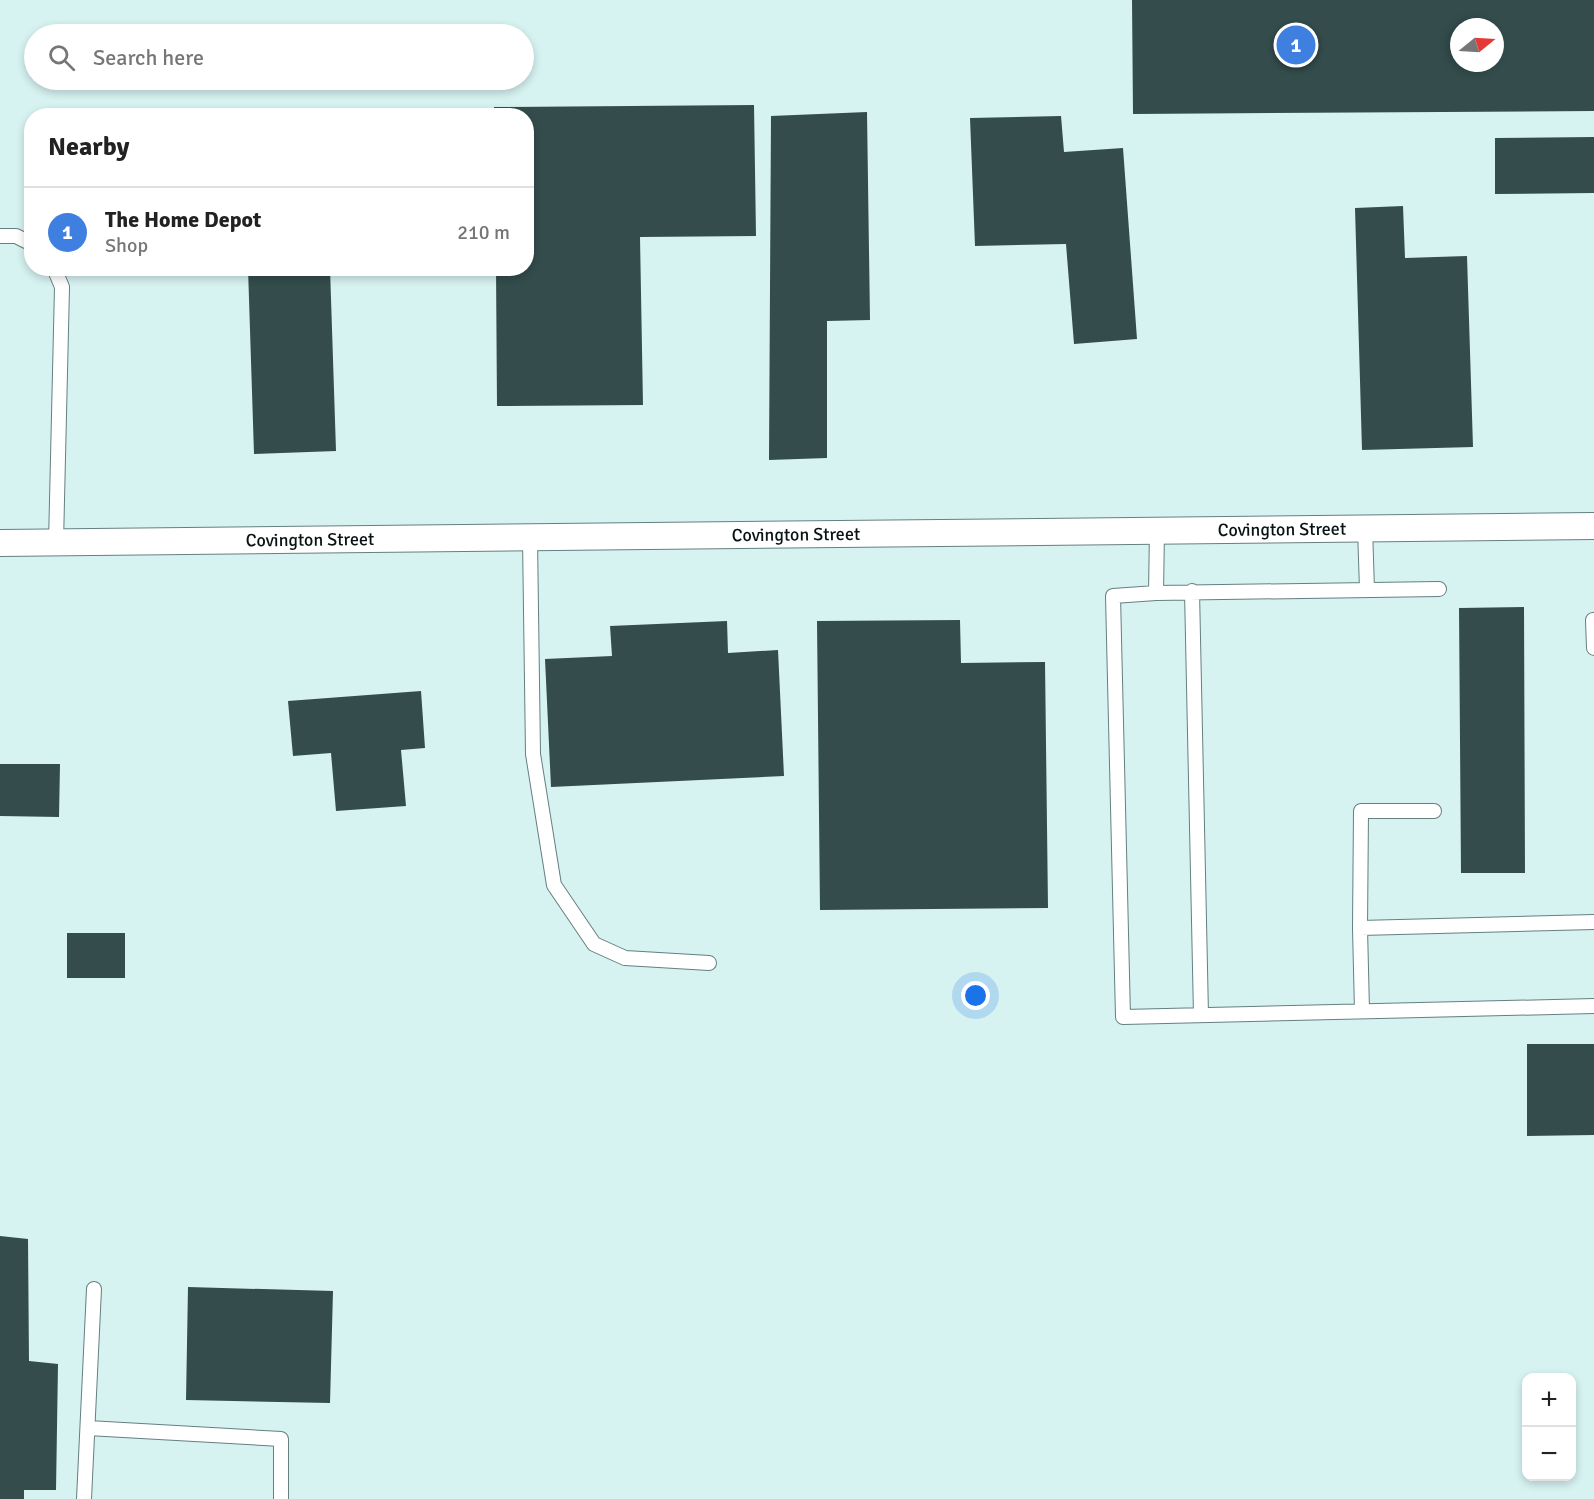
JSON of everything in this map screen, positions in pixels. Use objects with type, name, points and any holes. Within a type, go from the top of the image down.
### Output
[{"type":"street","name":"Covington Street","points":[[0,543],[1594,526]]},
{"type":"lane","points":[[0,236],[16,236],[24,240]]},
{"type":"lane","points":[[56,543],[62,286],[58,276]]},
{"type":"lane","points":[[1365,528],[1367,590]]},
{"type":"lane","points":[[1156,593],[1157,530]]},
{"type":"lane","points":[[530,537],[532,754],[554,885],[594,944],[625,958],[709,963]]},
{"type":"lane","points":[[1439,589],[1192,591],[1113,596],[1123,1017],[1594,1006]]},
{"type":"lane","points":[[1192,591],[1201,1015]]},
{"type":"lane","points":[[1593,620],[1594,648]]},
{"type":"lane","points":[[1362,1011],[1360,811],[1434,811]]},
{"type":"lane","points":[[1360,928],[1594,922]]},
{"type":"lane","points":[[84,1499],[94,1289]]},
{"type":"lane","points":[[88,1428],[281,1439],[281,1499]]},
{"type":"building","points":[[1132,0],[1594,0],[1594,111],[1133,114]]},
{"type":"building","points":[[754,105],[756,236],[640,237],[643,405],[497,406],[496,276],[534,276],[534,108],[494,107]]},
{"type":"building","points":[[867,112],[870,320],[827,321],[827,458],[769,460],[771,116]]},
{"type":"building","points":[[1061,116],[1064,152],[1123,148],[1137,339],[1074,344],[1066,244],[975,246],[970,118]]},
{"type":"building","points":[[1594,137],[1594,193],[1495,194],[1495,138]]},
{"type":"building","points":[[1403,206],[1405,258],[1467,256],[1473,447],[1362,450],[1355,208]]},
{"type":"building","points":[[248,276],[330,276],[336,451],[254,454]]},
{"type":"building","points":[[1524,607],[1525,873],[1461,873],[1459,608]]},
{"type":"building","points":[[960,620],[961,663],[1045,662],[1048,908],[820,910],[817,621]]},
{"type":"building","points":[[727,621],[728,653],[778,650],[784,776],[551,787],[545,659],[612,656],[610,626]]},
{"type":"building","points":[[421,691],[425,748],[401,750],[406,806],[336,811],[331,753],[293,756],[288,701]]},
{"type":"building","points":[[0,764],[60,764],[59,817],[0,816]]},
{"type":"building","points":[[67,933],[125,933],[125,978],[67,978]]},
{"type":"building","points":[[1527,1044],[1594,1044],[1594,1135],[1527,1136]]},
{"type":"building","points":[[0,1236],[28,1239],[29,1361],[58,1364],[56,1490],[24,1490],[24,1499],[0,1499]]},
{"type":"building","points":[[188,1287],[333,1291],[330,1403],[186,1400]]},
{"type":"place","name":"The Home Depot","points":[[1296,45]]}]
